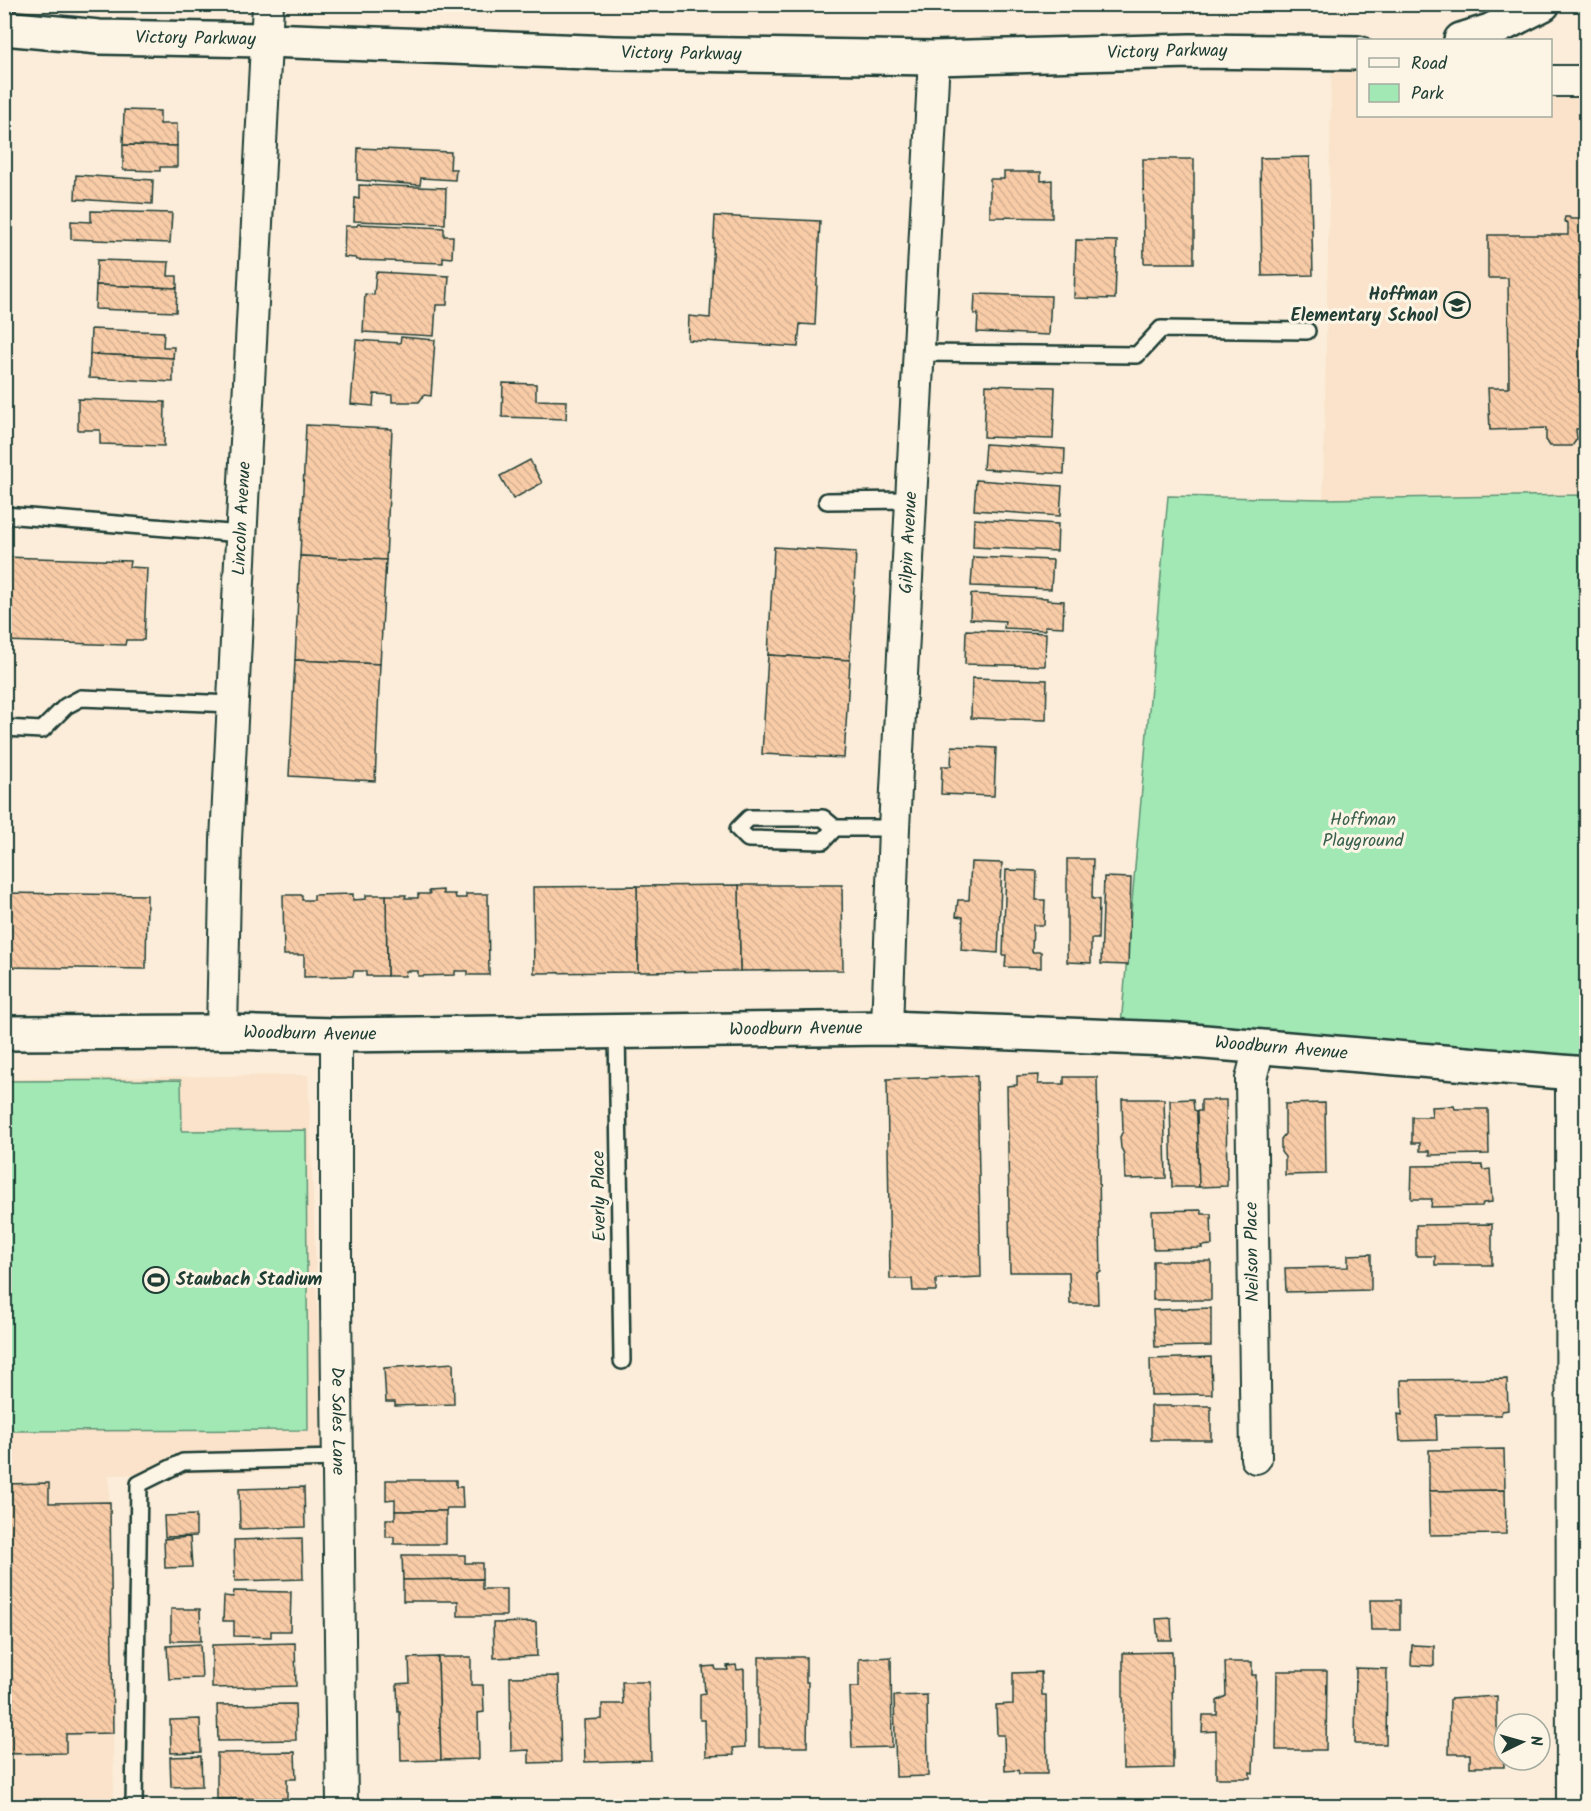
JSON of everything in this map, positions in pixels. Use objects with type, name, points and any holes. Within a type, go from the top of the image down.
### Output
[{"type":"street","name":"Lincoln Avenue","points":[[222,1032],[226,840],[268,4]]},
{"type":"street","points":[[1464,39],[1490,31],[1543,4]]},
{"type":"street","name":"Victory Parkway","points":[[4,28],[99,38],[267,40],[614,53],[934,58],[1190,51],[1357,53]]},
{"type":"street","name":"Gilpin Avenue","points":[[886,1028],[894,828],[934,58]]},
{"type":"street","points":[[1552,81],[1587,81]]},
{"type":"street","name":"Woodburn Avenue","points":[[4,1033],[222,1032],[336,1035],[886,1028],[1130,1037],[1579,1074]]},
{"type":"street","name":"De Sales Lane","points":[[336,1035],[342,1806]]},
{"type":"street","name":"Neilson Place","points":[[1256,1458],[1251,1079],[1259,1047]]},
{"type":"street","points":[[1572,1806],[1579,1074]]},
{"type":"lane","points":[[918,353],[1137,355],[1161,329],[1307,331]]},
{"type":"lane","points":[[827,501],[911,500]]},
{"type":"lane","points":[[4,515],[242,534]]},
{"type":"lane","points":[[4,728],[42,730],[66,706],[81,698],[233,704]]},
{"type":"lane","points":[[835,828],[823,841],[748,839],[738,829],[749,818],[823,818],[835,828],[894,828]]},
{"type":"lane","name":"Everly Place","points":[[617,1031],[622,1361]]},
{"type":"lane","points":[[134,1806],[139,1484],[183,1462],[338,1458]]},
{"type":"shaded area","name":"Hoffman Elementary School","points":[[1332,53],[1357,53],[1357,117],[1552,117],[1552,81],[1586,81],[1586,495],[1323,499]]},
{"type":"shaded area","name":"Staubach Stadium","points":[[308,1075],[324,1470],[109,1475],[114,1806],[5,1806],[4,1079]]},
{"type":"green space","name":"Hoffman Playground","points":[[1586,495],[1586,1074],[1120,1036],[1168,496],[1323,499]]},
{"type":"green space","name":"Staubach Stadium","points":[[181,1080],[182,1131],[306,1130],[308,1430],[5,1431],[5,1081]]},
{"type":"building","points":[[124,110],[160,111],[160,124],[177,124],[177,146],[123,145]]},
{"type":"building","points":[[123,145],[177,146],[177,167],[160,167],[160,171],[123,170]]},
{"type":"building","points":[[358,148],[451,152],[450,169],[456,169],[455,180],[421,178],[420,185],[357,180]]},
{"type":"building","points":[[1310,157],[1313,275],[1262,276],[1260,158]]},
{"type":"building","points":[[1143,159],[1194,159],[1194,263],[1144,263]]},
{"type":"building","points":[[1004,172],[1041,172],[1041,181],[1052,180],[1052,218],[990,217],[990,179],[1004,179]]},
{"type":"building","points":[[76,175],[153,180],[152,204],[75,199]]},
{"type":"building","points":[[359,185],[446,188],[445,224],[354,221],[355,198],[359,199]]},
{"type":"building","points":[[91,211],[172,213],[170,243],[71,239],[71,221],[91,222]]},
{"type":"building","points":[[715,216],[820,221],[815,325],[800,324],[798,347],[688,340],[689,316],[710,318]]},
{"type":"building","points":[[1565,217],[1586,219],[1586,429],[1576,429],[1577,439],[1572,446],[1550,446],[1546,440],[1546,428],[1490,430],[1488,388],[1509,388],[1508,278],[1488,278],[1488,235],[1568,235],[1568,223],[1564,221]]},
{"type":"building","points":[[358,224],[444,228],[444,236],[453,236],[452,258],[443,257],[443,263],[357,260],[344,257],[345,226],[357,226]]},
{"type":"building","points":[[1076,240],[1117,241],[1115,299],[1074,298]]},
{"type":"building","points":[[97,260],[169,262],[168,276],[177,276],[177,288],[96,285]]},
{"type":"building","points":[[376,272],[449,276],[447,305],[436,305],[434,336],[363,332],[365,294],[374,295]]},
{"type":"building","points":[[96,285],[177,288],[176,312],[95,309]]},
{"type":"building","points":[[975,294],[1051,296],[1049,335],[977,332],[978,314],[974,314]]},
{"type":"building","points":[[91,329],[164,332],[163,347],[174,347],[173,358],[90,354]]},
{"type":"building","points":[[401,337],[435,340],[431,396],[424,395],[419,402],[392,402],[392,395],[374,394],[373,406],[351,404],[356,340],[400,343]]},
{"type":"building","points":[[90,354],[173,358],[173,382],[89,378]]},
{"type":"building","points":[[503,383],[536,384],[536,400],[567,401],[566,419],[502,417]]},
{"type":"building","points":[[986,385],[1055,387],[1053,439],[984,437]]},
{"type":"building","points":[[78,399],[165,402],[164,446],[100,444],[100,430],[78,430]]},
{"type":"building","points":[[306,425],[392,429],[386,560],[300,556]]},
{"type":"building","points":[[985,444],[1065,449],[1064,474],[983,469]]},
{"type":"building","points":[[530,460],[542,483],[513,499],[500,476]]},
{"type":"building","points":[[976,480],[1062,486],[1060,516],[974,510]]},
{"type":"building","points":[[974,519],[1058,524],[1057,551],[973,547]]},
{"type":"building","points":[[774,547],[856,552],[850,660],[768,655]]},
{"type":"building","points":[[300,556],[386,560],[380,664],[295,660]]},
{"type":"building","points":[[4,557],[130,561],[129,567],[147,568],[144,640],[126,640],[125,645],[4,641]]},
{"type":"building","points":[[973,557],[1053,560],[1051,589],[971,586]]},
{"type":"building","points":[[971,594],[1064,601],[1063,627],[1045,626],[1045,630],[1004,628],[1005,621],[970,619]]},
{"type":"building","points":[[966,630],[1046,633],[1045,666],[965,664]]},
{"type":"building","points":[[768,655],[850,660],[844,758],[762,754]]},
{"type":"building","points":[[295,660],[380,664],[375,781],[289,776]]},
{"type":"building","points":[[972,678],[1047,680],[1046,720],[971,718]]},
{"type":"building","points":[[952,746],[996,748],[994,796],[941,794],[942,766],[951,766]]},
{"type":"building","points":[[1067,859],[1093,859],[1092,899],[1099,899],[1098,939],[1091,939],[1091,963],[1067,962]]},
{"type":"building","points":[[971,862],[1002,863],[998,953],[961,950],[963,917],[956,916],[958,900],[969,900]]},
{"type":"building","points":[[1006,870],[1037,871],[1036,900],[1045,900],[1044,925],[1033,925],[1032,952],[1041,952],[1041,968],[1005,967],[1006,955],[1003,955]]},
{"type":"building","points":[[1104,877],[1131,878],[1128,965],[1101,964]]},
{"type":"building","points":[[739,885],[842,885],[843,970],[740,971]]},
{"type":"building","points":[[739,885],[740,971],[638,972],[637,886]]},
{"type":"building","points":[[637,886],[638,972],[534,973],[533,887]]},
{"type":"building","points":[[443,890],[443,894],[455,894],[456,898],[466,898],[466,894],[488,894],[489,975],[468,975],[468,971],[455,971],[455,975],[418,976],[418,971],[406,971],[405,976],[387,976],[386,895],[406,895],[405,898],[418,898],[418,894],[430,894],[429,891]]},
{"type":"building","points":[[4,893],[147,895],[146,969],[4,967]]},
{"type":"building","points":[[353,894],[353,900],[366,899],[366,895],[386,895],[387,976],[366,976],[366,971],[354,971],[353,976],[304,977],[304,955],[284,955],[283,895],[302,895],[302,900],[314,900],[314,895]]},
{"type":"building","points":[[1039,1075],[1038,1084],[1064,1084],[1064,1077],[1097,1077],[1101,1272],[1097,1273],[1098,1304],[1070,1304],[1069,1272],[1010,1272],[1007,1086],[1017,1085],[1017,1076]]},
{"type":"building","points":[[977,1076],[981,1277],[936,1279],[936,1291],[913,1291],[912,1279],[890,1279],[887,1079]]},
{"type":"building","points":[[1122,1099],[1164,1099],[1166,1178],[1125,1179],[1124,1154],[1120,1137],[1123,1131]]},
{"type":"building","points":[[1193,1099],[1194,1110],[1197,1111],[1199,1187],[1172,1187],[1170,1100]]},
{"type":"building","points":[[1201,1100],[1226,1100],[1227,1186],[1199,1187],[1197,1111],[1201,1111]]},
{"type":"building","points":[[1325,1103],[1326,1174],[1285,1175],[1285,1157],[1281,1152],[1281,1139],[1285,1134],[1285,1104]]},
{"type":"building","points":[[1454,1106],[1455,1109],[1488,1109],[1489,1154],[1430,1155],[1430,1151],[1420,1151],[1420,1143],[1412,1143],[1412,1117],[1432,1117],[1431,1107]]},
{"type":"building","points":[[1482,1165],[1483,1170],[1490,1169],[1492,1202],[1483,1203],[1482,1206],[1431,1207],[1432,1199],[1411,1199],[1412,1166]]},
{"type":"building","points":[[1201,1210],[1202,1214],[1211,1214],[1212,1245],[1201,1246],[1202,1248],[1153,1249],[1152,1211]]},
{"type":"building","points":[[1492,1224],[1492,1265],[1435,1265],[1435,1256],[1416,1256],[1416,1225]]},
{"type":"building","points":[[1371,1254],[1371,1290],[1286,1292],[1285,1268],[1348,1267],[1348,1255]]},
{"type":"building","points":[[1153,1261],[1211,1261],[1211,1300],[1153,1300]]},
{"type":"building","points":[[1211,1308],[1211,1346],[1155,1347],[1153,1310]]},
{"type":"building","points":[[1211,1357],[1212,1394],[1151,1395],[1150,1359]]},
{"type":"building","points":[[453,1363],[454,1404],[395,1406],[395,1402],[386,1402],[384,1368]]},
{"type":"building","points":[[1507,1379],[1508,1410],[1502,1411],[1501,1415],[1436,1415],[1437,1440],[1400,1441],[1398,1414],[1402,1415],[1401,1380]]},
{"type":"building","points":[[1151,1406],[1211,1406],[1211,1440],[1151,1440]]},
{"type":"building","points":[[1504,1449],[1505,1490],[1429,1491],[1429,1450]]},
{"type":"building","points":[[386,1480],[456,1480],[456,1487],[462,1487],[463,1508],[447,1508],[446,1511],[395,1511],[395,1499],[386,1500]]},
{"type":"building","points":[[49,1483],[49,1503],[110,1502],[113,1733],[66,1734],[66,1753],[4,1754],[4,1484]]},
{"type":"building","points":[[304,1487],[305,1527],[240,1529],[239,1489]]},
{"type":"building","points":[[1505,1490],[1506,1534],[1430,1535],[1429,1491]]},
{"type":"building","points":[[395,1511],[446,1511],[446,1544],[394,1544],[394,1537],[386,1537],[386,1519],[395,1519]]},
{"type":"building","points":[[196,1515],[196,1536],[165,1537],[164,1516]]},
{"type":"building","points":[[190,1537],[192,1567],[165,1568],[164,1539]]},
{"type":"building","points":[[302,1538],[303,1579],[235,1581],[234,1540]]},
{"type":"building","points":[[402,1555],[465,1555],[465,1563],[482,1563],[482,1579],[403,1580]]},
{"type":"building","points":[[482,1579],[482,1589],[506,1589],[506,1616],[458,1616],[458,1601],[403,1601],[403,1580]]},
{"type":"building","points":[[234,1591],[291,1592],[290,1631],[271,1631],[271,1637],[234,1636],[234,1621],[223,1621],[224,1596],[233,1597]]},
{"type":"building","points":[[1370,1600],[1400,1600],[1400,1630],[1371,1630]]},
{"type":"building","points":[[171,1609],[200,1609],[201,1641],[171,1641]]},
{"type":"building","points":[[1171,1618],[1172,1640],[1158,1640],[1156,1619]]},
{"type":"building","points":[[536,1622],[537,1656],[494,1658],[493,1623]]},
{"type":"building","points":[[295,1643],[296,1686],[212,1688],[212,1645]]},
{"type":"building","points":[[200,1644],[202,1678],[169,1679],[167,1646]]},
{"type":"building","points":[[1412,1645],[1434,1646],[1434,1666],[1411,1665]]},
{"type":"building","points":[[1172,1652],[1173,1768],[1123,1769],[1123,1653]]},
{"type":"building","points":[[438,1657],[441,1760],[401,1761],[397,1684],[410,1683],[409,1658]]},
{"type":"building","points":[[438,1657],[471,1657],[471,1685],[483,1685],[484,1712],[478,1713],[479,1759],[441,1760]]},
{"type":"building","points":[[759,1657],[806,1657],[807,1747],[759,1747]]},
{"type":"building","points":[[891,1657],[892,1747],[852,1748],[850,1687],[859,1687],[859,1659]]},
{"type":"building","points":[[1225,1662],[1252,1662],[1252,1675],[1256,1675],[1253,1773],[1250,1772],[1250,1778],[1216,1778],[1216,1731],[1202,1732],[1203,1715],[1217,1715],[1217,1701],[1226,1696]]},
{"type":"building","points":[[736,1665],[737,1670],[744,1669],[745,1747],[733,1748],[734,1755],[706,1756],[705,1720],[700,1720],[700,1694],[705,1693],[703,1667],[715,1666],[716,1670],[728,1670],[727,1666]]},
{"type":"building","points":[[1356,1668],[1387,1669],[1386,1744],[1355,1744]]},
{"type":"building","points":[[1277,1671],[1327,1671],[1326,1750],[1276,1750]]},
{"type":"building","points":[[1041,1672],[1042,1695],[1046,1695],[1047,1774],[1019,1774],[1018,1770],[1005,1771],[1004,1735],[997,1735],[996,1705],[1013,1704],[1013,1673]]},
{"type":"building","points":[[559,1676],[561,1762],[529,1763],[529,1750],[511,1751],[510,1677]]},
{"type":"building","points":[[622,1682],[649,1682],[651,1760],[585,1762],[584,1720],[602,1719],[602,1704],[623,1704]]},
{"type":"building","points":[[927,1695],[928,1776],[896,1777],[894,1696]]},
{"type":"building","points":[[1497,1696],[1497,1712],[1492,1712],[1492,1767],[1470,1767],[1470,1754],[1449,1754],[1450,1699]]},
{"type":"building","points":[[295,1704],[296,1740],[218,1741],[217,1705]]},
{"type":"building","points":[[200,1719],[201,1752],[171,1753],[170,1720]]},
{"type":"building","points":[[295,1752],[296,1779],[287,1779],[287,1798],[217,1799],[217,1753]]},
{"type":"building","points":[[201,1756],[202,1786],[171,1787],[170,1757]]},
{"type":"place","name":"Hoffman Elementary School","points":[[1457,305]]},
{"type":"place","name":"Staubach Stadium","points":[[156,1280]]}]
